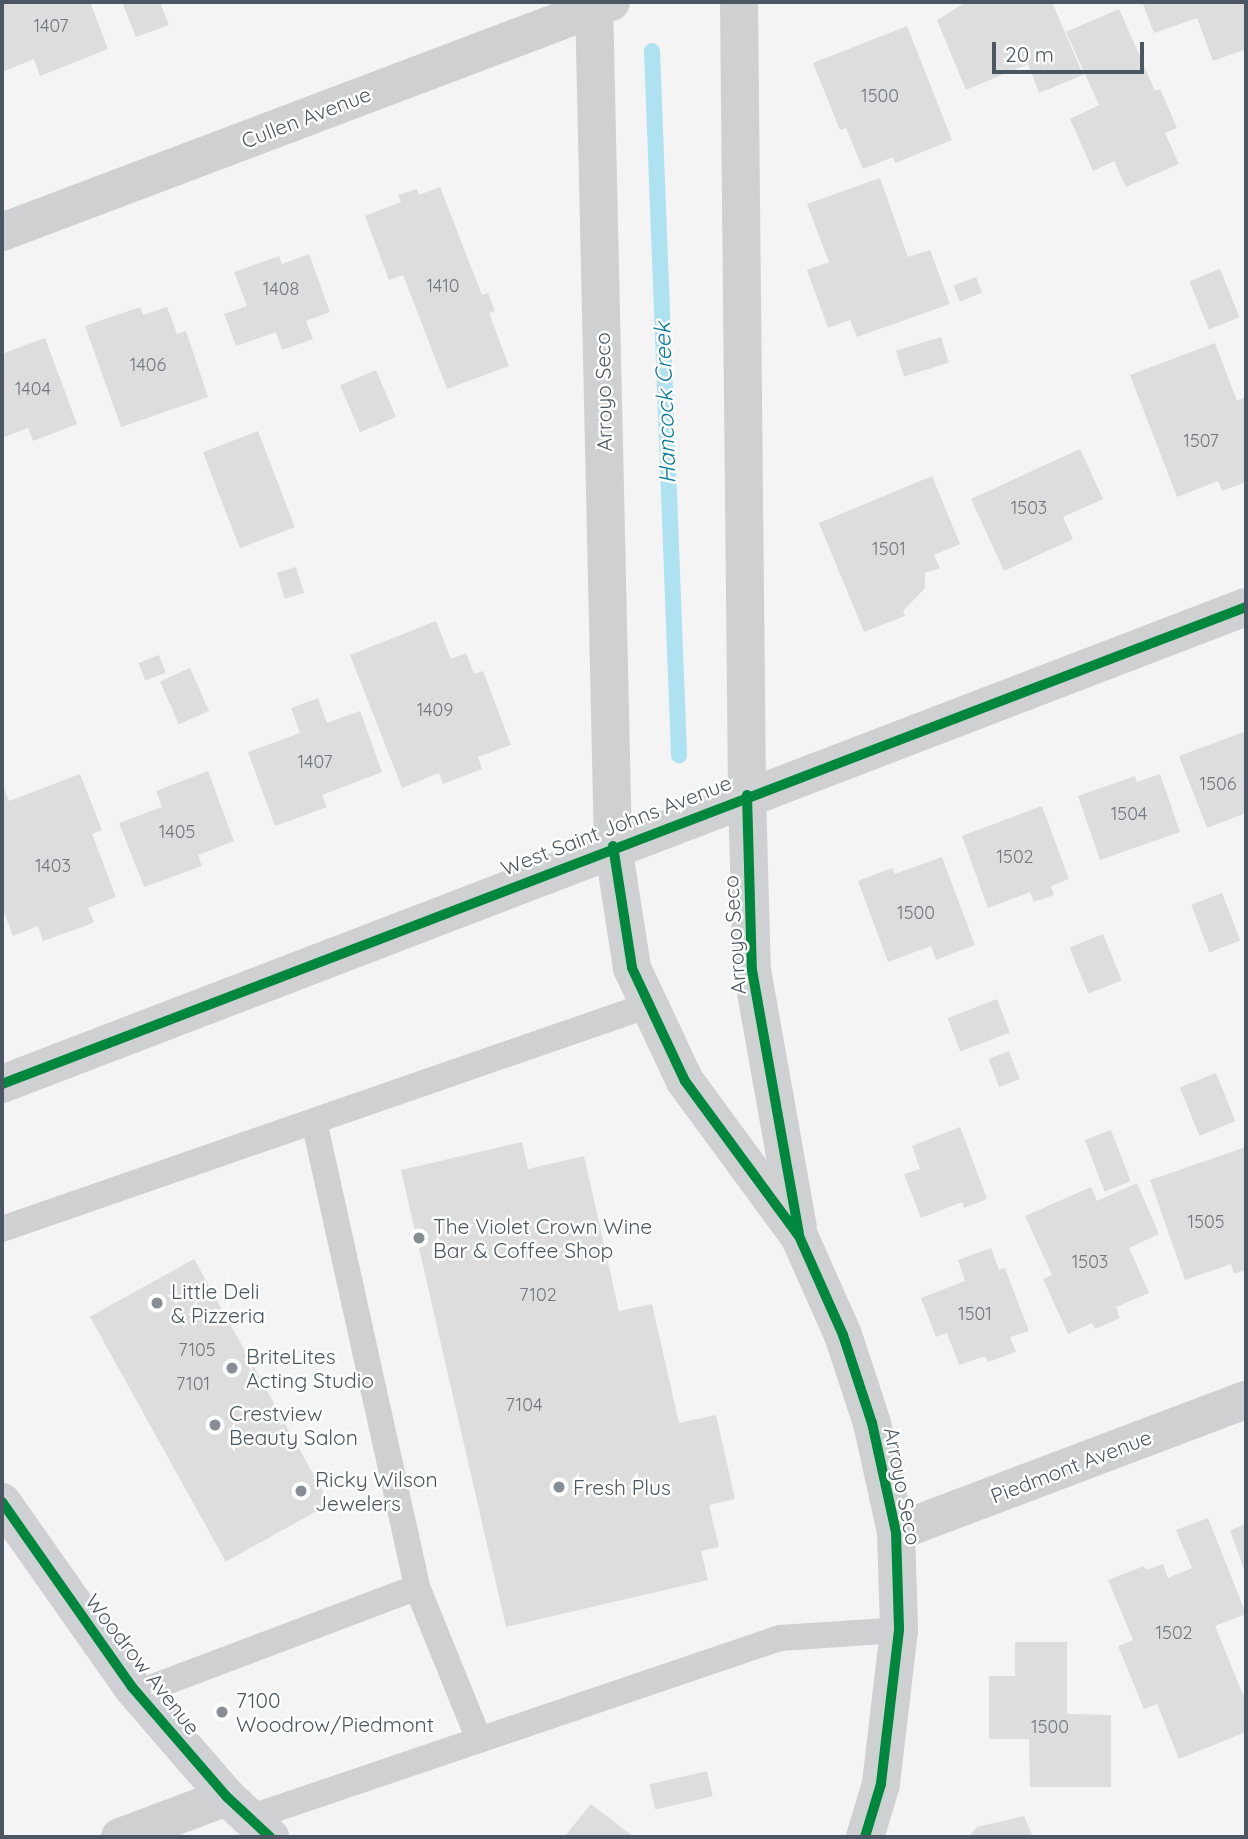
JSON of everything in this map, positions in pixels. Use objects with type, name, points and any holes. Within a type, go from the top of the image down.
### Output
[{"type":"street","name":"Arroyo Seco","points":[[739,2],[747,795],[752,970],[799,1236]]},
{"type":"street","name":"Arroyo Seco","points":[[600,4],[613,846],[632,968],[685,1081],[799,1236],[843,1335],[864,1398],[896,1532],[899,1630],[881,1784],[864,1837]]},
{"type":"street","name":"Cullen Avenue","points":[[2,232],[600,4]]},
{"type":"street","name":"West Saint Johns Avenue","points":[[2,1084],[613,846],[1246,607]]},
{"type":"street","name":"Piedmont Avenue","points":[[896,1532],[1246,1400]]},
{"type":"street","name":"Woodrow Avenue","points":[[2,1502],[137,1693],[248,1818]]},
{"type":"street","points":[[120,1837],[248,1818]]},
{"type":"lane","points":[[2,1229],[649,1005]]},
{"type":"lane","points":[[314,1121],[417,1587],[480,1740]]},
{"type":"lane","points":[[137,1693],[417,1587]]},
{"type":"lane","points":[[248,1818],[780,1638],[899,1630]]},
{"type":"building","points":[[2,2],[90,2],[108,49],[40,76],[34,59],[2,72]]},
{"type":"building","points":[[122,2],[168,2],[161,5],[169,25],[136,37]]},
{"type":"building","points":[[966,2],[1052,2],[1083,75],[1039,93],[1028,64],[966,90],[937,20]]},
{"type":"building","points":[[1142,2],[1246,2],[1246,49],[1213,61],[1197,18],[1154,33]]},
{"type":"building","points":[[1119,9],[1155,91],[1160,89],[1177,128],[1165,133],[1179,164],[1126,187],[1114,161],[1093,171],[1070,119],[1099,105],[1066,32]]},
{"type":"building","points":[[907,26],[952,140],[895,163],[893,157],[863,169],[846,128],[840,130],[813,63]]},
{"type":"building","points":[[880,178],[908,257],[930,250],[950,304],[857,337],[850,320],[828,328],[807,270],[829,262],[807,204]]},
{"type":"building","points":[[440,187],[482,295],[488,293],[495,311],[489,313],[509,366],[447,389],[403,275],[389,280],[365,216],[401,202],[398,195],[417,189],[419,195]]},
{"type":"building","points":[[309,254],[330,312],[306,321],[313,339],[282,350],[276,332],[236,346],[224,314],[247,306],[234,272],[279,256],[282,264]]},
{"type":"building","points":[[1220,269],[1239,317],[1209,330],[1189,281]]},
{"type":"building","points":[[976,277],[982,293],[960,301],[954,286]]},
{"type":"building","points":[[140,307],[143,315],[167,307],[177,334],[186,331],[208,397],[121,427],[85,326]]},
{"type":"building","points":[[941,337],[949,363],[904,377],[896,351]]},
{"type":"building","points":[[45,338],[77,424],[33,441],[28,428],[2,438],[2,354]]},
{"type":"building","points":[[1215,343],[1237,401],[1246,397],[1246,482],[1222,491],[1218,481],[1177,497],[1130,375]]},
{"type":"building","points":[[376,370],[396,417],[360,432],[340,385]]},
{"type":"building","points":[[258,431],[295,527],[240,548],[203,452]]},
{"type":"building","points":[[1080,449],[1103,499],[1063,517],[1073,539],[1004,571],[971,499]]},
{"type":"building","points":[[932,476],[960,544],[934,555],[940,568],[925,573],[925,588],[903,611],[905,616],[864,632],[819,523]]},
{"type":"building","points":[[296,567],[304,593],[285,599],[277,573]]},
{"type":"building","points":[[436,621],[451,659],[466,653],[474,674],[483,671],[511,745],[478,757],[482,769],[443,784],[439,773],[402,788],[350,655]]},
{"type":"building","points":[[159,655],[166,673],[145,681],[138,663]]},
{"type":"building","points":[[190,668],[209,711],[179,724],[160,681]]},
{"type":"building","points":[[318,698],[327,723],[360,711],[382,772],[322,795],[327,807],[275,826],[248,752],[300,733],[291,708]]},
{"type":"building","points":[[1246,731],[1246,813],[1207,828],[1179,756]]},
{"type":"building","points":[[208,771],[234,841],[198,855],[202,866],[144,887],[119,823],[162,807],[156,791]]},
{"type":"building","points":[[80,774],[102,830],[92,834],[116,897],[88,908],[94,922],[88,925],[43,941],[38,926],[13,936],[2,907],[2,783],[9,801]]},
{"type":"building","points":[[1160,774],[1180,832],[1100,860],[1078,796],[1135,776],[1137,782]]},
{"type":"building","points":[[1042,806],[1069,879],[1051,886],[1054,895],[1034,902],[1030,892],[988,908],[962,836]]},
{"type":"building","points":[[942,857],[975,945],[936,960],[931,946],[888,962],[858,881],[892,868],[895,874]]},
{"type":"building","points":[[1222,893],[1240,941],[1209,952],[1191,905]]},
{"type":"building","points":[[1103,934],[1122,980],[1088,994],[1070,947]]},
{"type":"building","points":[[997,999],[1010,1033],[960,1052],[948,1018]]},
{"type":"building","points":[[1009,1051],[1020,1079],[999,1087],[988,1059]]},
{"type":"building","points":[[1216,1073],[1235,1121],[1199,1136],[1180,1088]]},
{"type":"building","points":[[960,1127],[987,1199],[964,1208],[962,1202],[921,1218],[904,1174],[920,1169],[912,1146]]},
{"type":"building","points":[[1111,1130],[1131,1181],[1105,1191],[1085,1140]]},
{"type":"building","points":[[522,1142],[528,1169],[584,1156],[619,1311],[652,1304],[679,1423],[716,1415],[735,1499],[709,1505],[719,1547],[701,1551],[708,1580],[506,1627],[401,1170]]},
{"type":"building","points":[[1246,1147],[1246,1270],[1234,1274],[1231,1264],[1185,1280],[1150,1180]]},
{"type":"building","points":[[1137,1183],[1159,1234],[1129,1248],[1149,1293],[1116,1307],[1120,1318],[1095,1329],[1092,1323],[1068,1334],[1043,1279],[1052,1275],[1025,1216],[1091,1187],[1097,1201]]},
{"type":"building","points":[[991,1248],[999,1270],[1005,1268],[1029,1331],[1010,1337],[1016,1352],[988,1362],[985,1356],[959,1365],[947,1333],[936,1337],[921,1298],[965,1281],[958,1260]]},
{"type":"building","points":[[194,1259],[330,1504],[226,1562],[90,1317]]},
{"type":"building","points":[[1208,1518],[1246,1614],[1215,1626],[1243,1695],[1246,1694],[1246,1732],[1179,1759],[1157,1704],[1144,1709],[1118,1646],[1133,1640],[1108,1580],[1144,1566],[1146,1570],[1163,1564],[1168,1578],[1192,1568],[1176,1530]]},
{"type":"building","points":[[1246,1524],[1246,1575],[1230,1530]]},
{"type":"building","points":[[1015,1642],[1067,1642],[1067,1714],[1111,1715],[1111,1787],[1030,1787],[1029,1739],[989,1739],[989,1676],[1015,1676]]},
{"type":"building","points":[[707,1771],[713,1796],[655,1810],[650,1784]]},
{"type":"building","points":[[591,1804],[634,1837],[564,1837]]},
{"type":"building","points":[[1024,1816],[1033,1837],[969,1837],[977,1827]]},
{"type":"waterway","name":"Hancock Creek","points":[[652,51],[679,755]]},
{"type":"cycle path","points":[[2,1084],[1246,607]]},
{"type":"cycle path","points":[[747,795],[752,970],[799,1233]]},
{"type":"cycle path","points":[[613,846],[632,968],[685,1081],[799,1236],[843,1335],[872,1423],[896,1532],[899,1630],[881,1784],[865,1837]]},
{"type":"cycle path","points":[[2,1502],[132,1687],[227,1797],[270,1837]]},
{"type":"place","name":"The Violet Crown Wine Bar & Coffee Shop","points":[[419,1238]]},
{"type":"place","name":"Little Deli & Pizzeria","points":[[157,1303]]},
{"type":"place","name":"BriteLites Acting Studio","points":[[232,1368]]},
{"type":"place","name":"Crestview Beauty Salon","points":[[215,1425]]},
{"type":"place","name":"Fresh Plus","points":[[559,1487]]},
{"type":"place","name":"Ricky Wilson Jewelers","points":[[301,1491]]},
{"type":"place","name":"7100 Woodrow/Piedmont","points":[[222,1712]]}]
